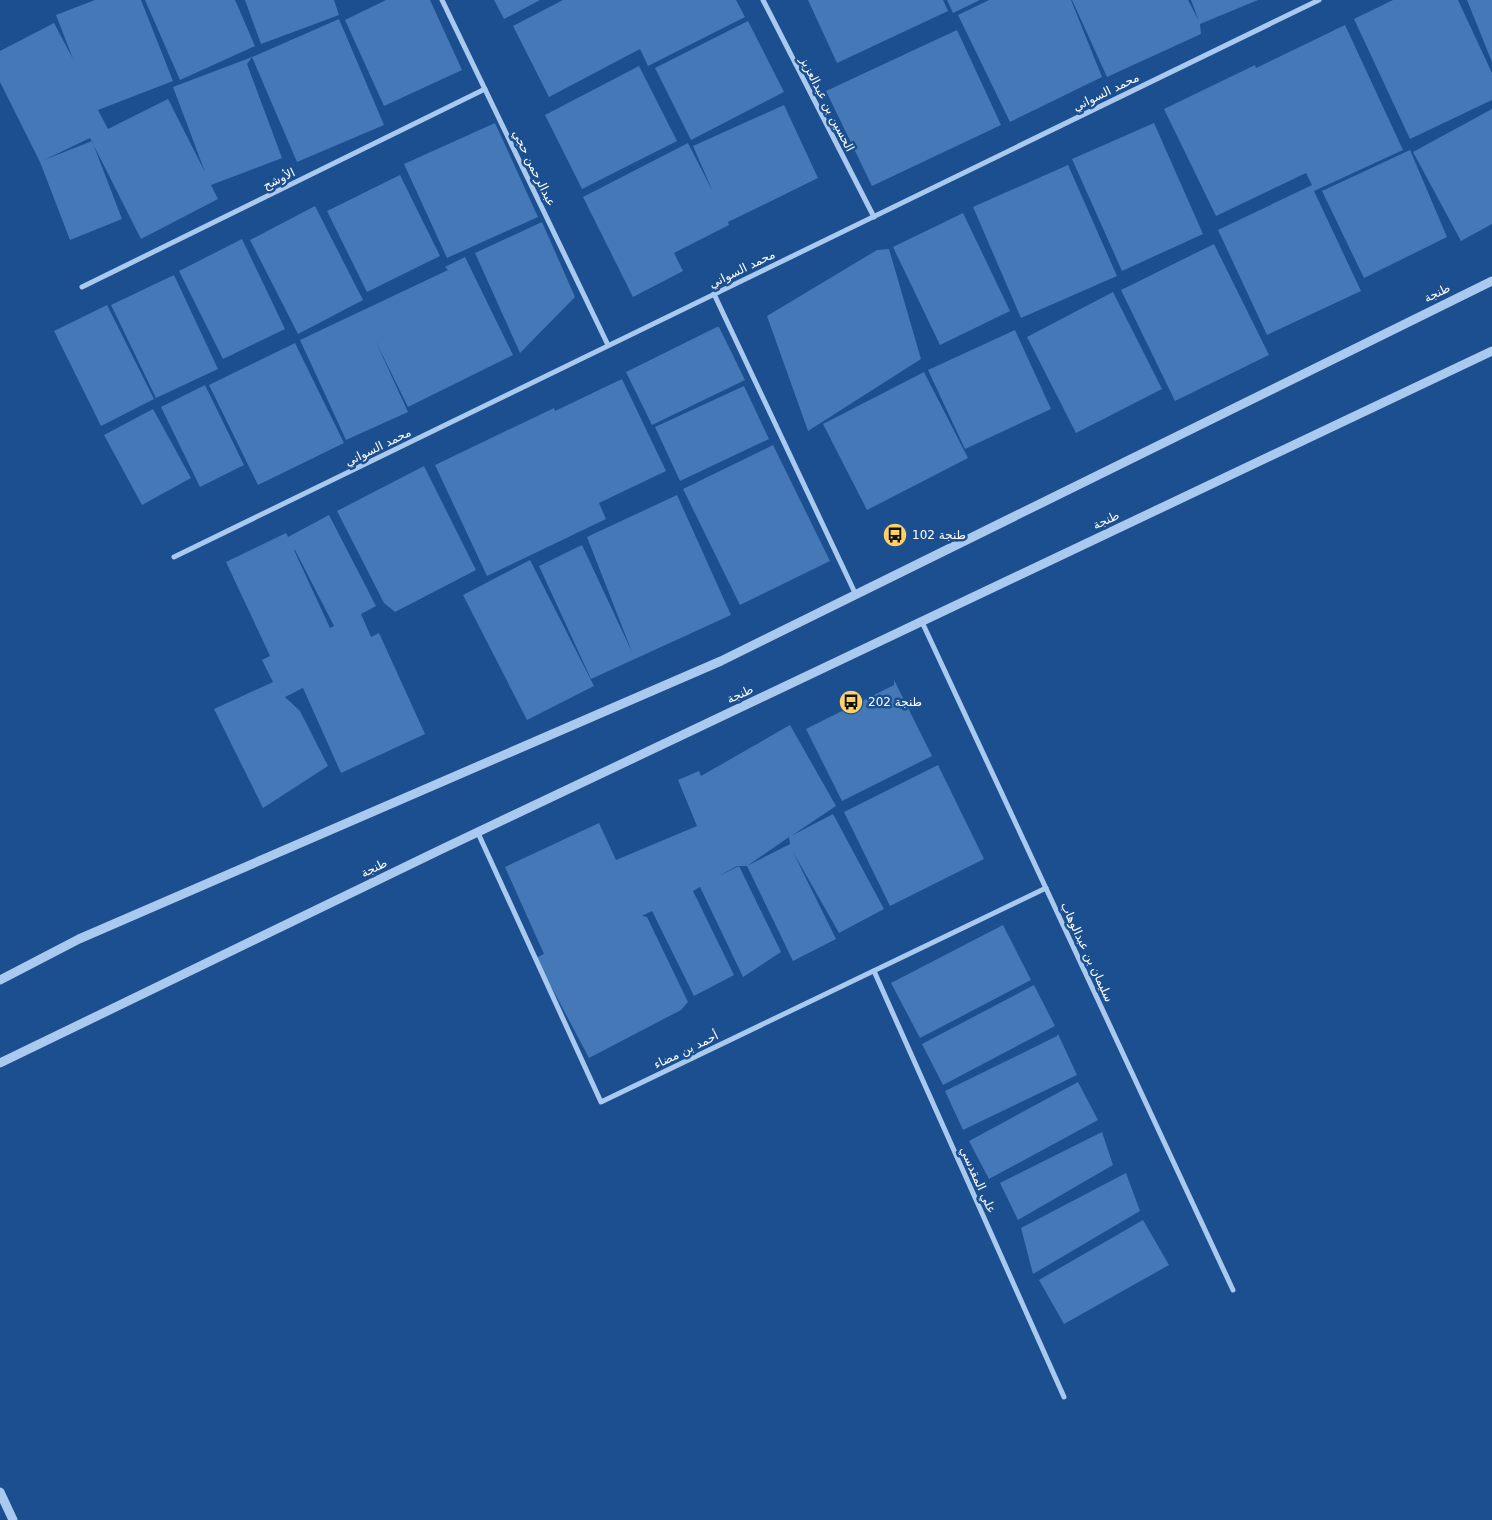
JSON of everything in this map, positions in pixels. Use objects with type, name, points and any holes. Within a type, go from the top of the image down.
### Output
[{"type":"street","name":"عبدالرحمن حجي","points":[[442,0],[608,346]]},
{"type":"street","name":"الحسين بن عبدالعزيز","points":[[763,0],[874,216]]},
{"type":"street","name":"محمد السواني","points":[[174,558],[1319,0]]},
{"type":"street","name":"الأوشح","points":[[82,287],[485,90]]},
{"type":"street","name":"طنجة","points":[[0,980],[79,939],[721,662],[1492,281]]},
{"type":"street","points":[[714,294],[856,595]]},
{"type":"street","name":"طنجة","points":[[0,1063],[478,833],[1492,351]]},
{"type":"street","name":"سليمان بن عبدالوهاب","points":[[922,622],[1233,1290]]},
{"type":"street","name":"أحمد بن مضاء","points":[[478,833],[601,1102],[1046,888]]},
{"type":"street","name":"علي المقدسي","points":[[874,971],[1064,1397]]},
{"type":"street","points":[[0,1492],[13,1520]]},
{"type":"building","points":[[95,0],[141,0],[173,81],[98,110],[108,129],[168,99],[205,172],[173,87],[252,57],[247,64],[282,158],[211,185],[218,199],[141,239],[94,145],[122,219],[70,240],[40,162],[0,82],[0,51],[54,23],[73,59],[56,15]],"holes":[[[90,138],[92,141],[44,160]]]},
{"type":"building","points":[[145,0],[235,0],[255,46],[180,80]]},
{"type":"building","points":[[245,0],[334,0],[339,15],[261,44]]},
{"type":"building","points":[[386,0],[430,0],[462,70],[384,106],[345,20]]},
{"type":"building","points":[[494,0],[540,0],[504,19]]},
{"type":"building","points":[[563,0],[736,0],[745,17],[648,66],[640,49],[549,97],[513,26]]},
{"type":"building","points":[[808,0],[943,0],[948,11],[837,63]]},
{"type":"building","points":[[947,0],[980,0],[953,13]]},
{"type":"building","points":[[989,0],[1071,0],[1102,77],[1010,122],[958,15]]},
{"type":"building","points":[[1072,0],[1188,0],[1199,21],[1191,0],[1258,0],[1200,24],[1201,34],[1107,77]]},
{"type":"building","points":[[1393,0],[1458,0],[1492,73],[1492,100],[1410,139],[1354,19]]},
{"type":"building","points":[[1467,0],[1492,0],[1492,62]]},
{"type":"building","points":[[339,19],[384,125],[297,162],[252,57]]},
{"type":"building","points":[[748,21],[784,92],[691,140],[655,68]]},
{"type":"building","points":[[1345,25],[1403,150],[1314,191],[1361,291],[1267,335],[1218,230],[1312,185],[1306,173],[1216,216],[1164,109],[1255,65],[1256,68]]},
{"type":"building","points":[[957,30],[1001,125],[872,186],[826,91]]},
{"type":"building","points":[[639,66],[677,141],[582,189],[545,115]]},
{"type":"building","points":[[784,105],[818,178],[728,222],[729,225],[674,253],[683,271],[633,297],[583,197],[688,143],[713,192],[693,146]]},
{"type":"building","points":[[1492,109],[1492,224],[1461,241],[1413,152]]},
{"type":"building","points":[[495,123],[538,217],[447,258],[404,164]]},
{"type":"building","points":[[1154,123],[1203,234],[1122,271],[1072,159]]},
{"type":"building","points":[[1410,150],[1447,237],[1364,278],[1322,191]]},
{"type":"building","points":[[1068,165],[1117,276],[1021,318],[973,207]]},
{"type":"building","points":[[400,175],[440,256],[367,292],[327,211]]},
{"type":"building","points":[[315,206],[363,300],[298,334],[250,240]]},
{"type":"building","points":[[963,213],[1010,311],[940,345],[893,247]]},
{"type":"building","points":[[542,222],[575,297],[520,353],[475,253]]},
{"type":"building","points":[[242,239],[285,329],[223,359],[179,271]]},
{"type":"building","points":[[1214,244],[1269,355],[1175,401],[1121,290]]},
{"type":"building","points":[[889,249],[921,359],[808,431],[767,316],[877,250]]},
{"type":"building","points":[[465,257],[513,355],[408,407],[375,340],[408,412],[346,440],[300,340],[448,270],[445,267]]},
{"type":"building","points":[[174,275],[218,369],[156,398],[111,305]]},
{"type":"building","points":[[1113,292],[1162,389],[1076,433],[1027,337]]},
{"type":"building","points":[[107,305],[154,399],[101,426],[54,331]]},
{"type":"building","points":[[719,327],[745,380],[652,425],[626,372]]},
{"type":"building","points":[[1015,330],[1051,409],[965,449],[928,370]]},
{"type":"building","points":[[295,343],[344,443],[258,485],[209,385]]},
{"type":"building","points":[[924,372],[968,458],[867,510],[823,424]]},
{"type":"building","points":[[622,379],[666,471],[599,503],[606,519],[487,576],[435,465],[554,408],[555,411]]},
{"type":"building","points":[[205,385],[244,465],[200,487],[161,407]]},
{"type":"building","points":[[744,386],[769,439],[680,481],[655,427]]},
{"type":"building","points":[[153,409],[191,478],[142,505],[104,435]]},
{"type":"building","points":[[773,445],[830,561],[740,605],[683,489]]},
{"type":"building","points":[[424,466],[476,570],[395,612],[384,603],[337,511]]},
{"type":"building","points":[[677,495],[731,615],[591,679],[539,566],[582,545],[632,652],[587,537]]},
{"type":"building","points":[[329,515],[376,606],[361,614],[371,637],[379,633],[425,734],[341,773],[303,688],[285,697],[300,711],[328,766],[263,808],[214,709],[273,682],[262,660],[270,656],[226,562],[286,533],[288,537]],"holes":[[[294,550],[334,626],[330,628]]]},
{"type":"building","points":[[530,560],[594,686],[527,720],[463,595]]},
{"type":"building","points":[[894,680],[932,756],[842,801],[806,729],[894,685]]},
{"type":"building","points":[[790,725],[836,806],[791,836],[833,814],[884,909],[839,933],[793,852],[836,939],[793,961],[747,866],[739,866],[781,952],[743,977],[700,887],[693,891],[734,975],[694,996],[652,911],[642,916],[647,917],[688,1002],[681,1010],[589,1058],[536,958],[544,954],[505,867],[599,823],[616,860],[697,826],[678,780],[699,771],[701,776]],"holes":[[[789,837],[790,844],[747,866]]]},
{"type":"building","points":[[938,765],[984,859],[890,906],[844,812]]},
{"type":"building","points":[[1003,925],[1031,980],[920,1038],[891,983]]},
{"type":"building","points":[[1034,985],[1055,1026],[943,1085],[922,1044]]},
{"type":"building","points":[[1058,1034],[1077,1075],[963,1130],[945,1091]]},
{"type":"building","points":[[1078,1082],[1098,1120],[989,1179],[969,1141]]},
{"type":"building","points":[[1102,1132],[1113,1165],[1018,1220],[1000,1183]]},
{"type":"building","points":[[1126,1173],[1140,1211],[1033,1274],[1021,1228]]},
{"type":"building","points":[[1143,1220],[1169,1265],[1064,1324],[1039,1280]]},
{"type":"place","name":"طنجة 102","points":[[895,535]]},
{"type":"place","name":"طنجة 202","points":[[851,702]]}]
